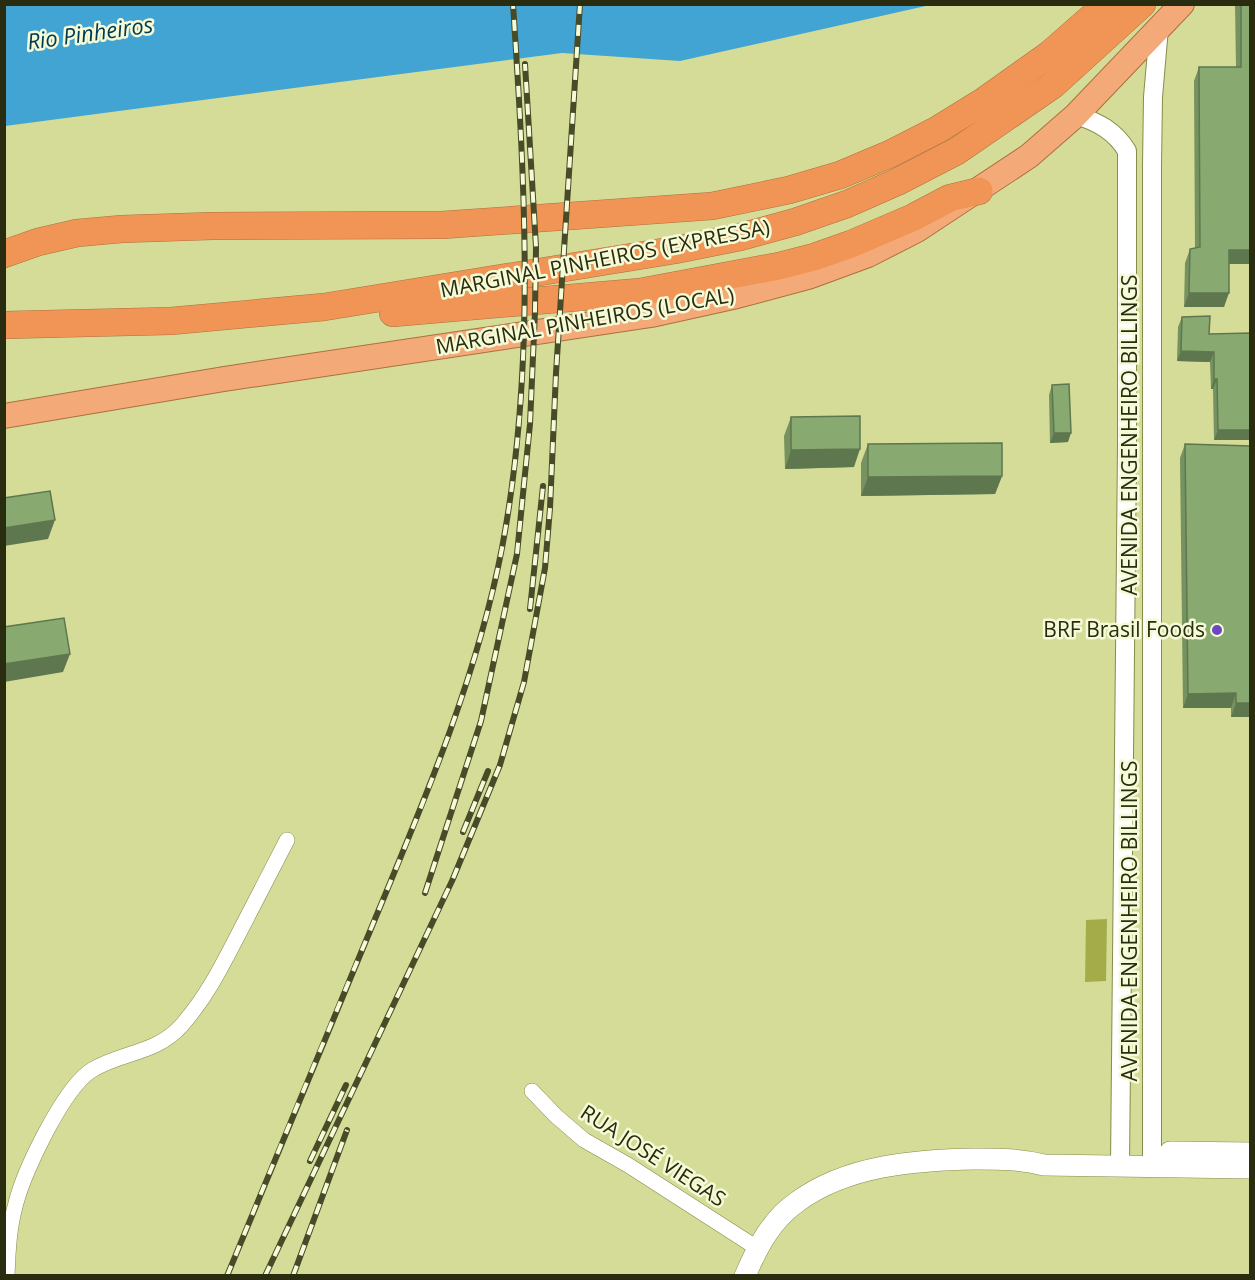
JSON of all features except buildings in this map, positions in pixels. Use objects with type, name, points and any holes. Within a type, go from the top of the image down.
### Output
[{"type":"highway","points":[[4,254],[77,233],[122,229],[212,226],[453,225],[712,206],[789,190],[840,175],[890,154],[937,130],[984,101],[1050,54],[1107,4]]},
{"type":"highway","name":"MARGINAL PINHEIROS (EXPRESSA)","points":[[4,325],[171,321],[324,307],[675,250],[740,237],[795,222],[847,204],[897,182],[957,151],[1053,85],[1142,4]]},
{"type":"highway","name":"MARGINAL PINHEIROS (LOCAL)","points":[[4,416],[224,379],[651,315],[808,277],[868,255],[918,231],[1029,156],[1076,115],[1182,4]]},
{"type":"highway","points":[[324,307],[355,314],[408,312],[640,292],[704,281],[814,257],[914,217],[950,198],[979,191]]},
{"type":"main road","points":[[745,1275],[757,1248],[773,1224],[795,1203],[825,1184],[854,1175],[931,1160],[1022,1159],[1044,1151],[1120,1159],[1251,1153]]},
{"type":"main road","points":[[1152,1159],[1251,1168]]},
{"type":"street","name":"AVENIDA ENGENHEIRO BILLINGS","points":[[1152,1159],[1152,166],[1159,28]]},
{"type":"street","name":"AVENIDA ENGENHEIRO BILLINGS","points":[[1076,115],[1117,135],[1127,151],[1127,537],[1120,1159]]},
{"type":"street","points":[[1127,166],[1152,166]]},
{"type":"street","points":[[1127,537],[1153,537]]},
{"type":"street","points":[[7,1275],[9,1236],[16,1203],[28,1168],[68,1093],[92,1070],[160,1043],[178,1029],[215,980],[287,840]]},
{"type":"street","points":[[1122,944],[1152,945]]},
{"type":"street","name":"RUA JOSÉ VIEGAS","points":[[532,1090],[556,1116],[584,1140],[628,1165],[757,1248]]},
{"type":"green space","points":[[1107,919],[1106,981],[1085,982],[1086,920]]},
{"type":"water","name":"Rio Pinheiros","points":[[4,5],[930,5],[680,61],[562,53],[5,126]]},
{"type":"railway","points":[[227,1276],[431,783],[479,644],[502,548],[513,480],[524,345],[524,209],[513,4]]},
{"type":"railway","points":[[265,1276],[452,881],[500,765],[524,682],[545,568],[550,508],[556,373],[580,4]]},
{"type":"railway","points":[[425,893],[481,721],[517,554],[530,424],[535,311],[536,247],[525,64]]},
{"type":"railway","points":[[530,609],[543,486]]},
{"type":"railway","points":[[463,832],[488,771]]},
{"type":"railway","points":[[310,1161],[346,1085]]},
{"type":"railway","points":[[293,1276],[347,1130]]},
{"type":"place","name":"BRF Brasil Foods","points":[[1217,630]]}]
